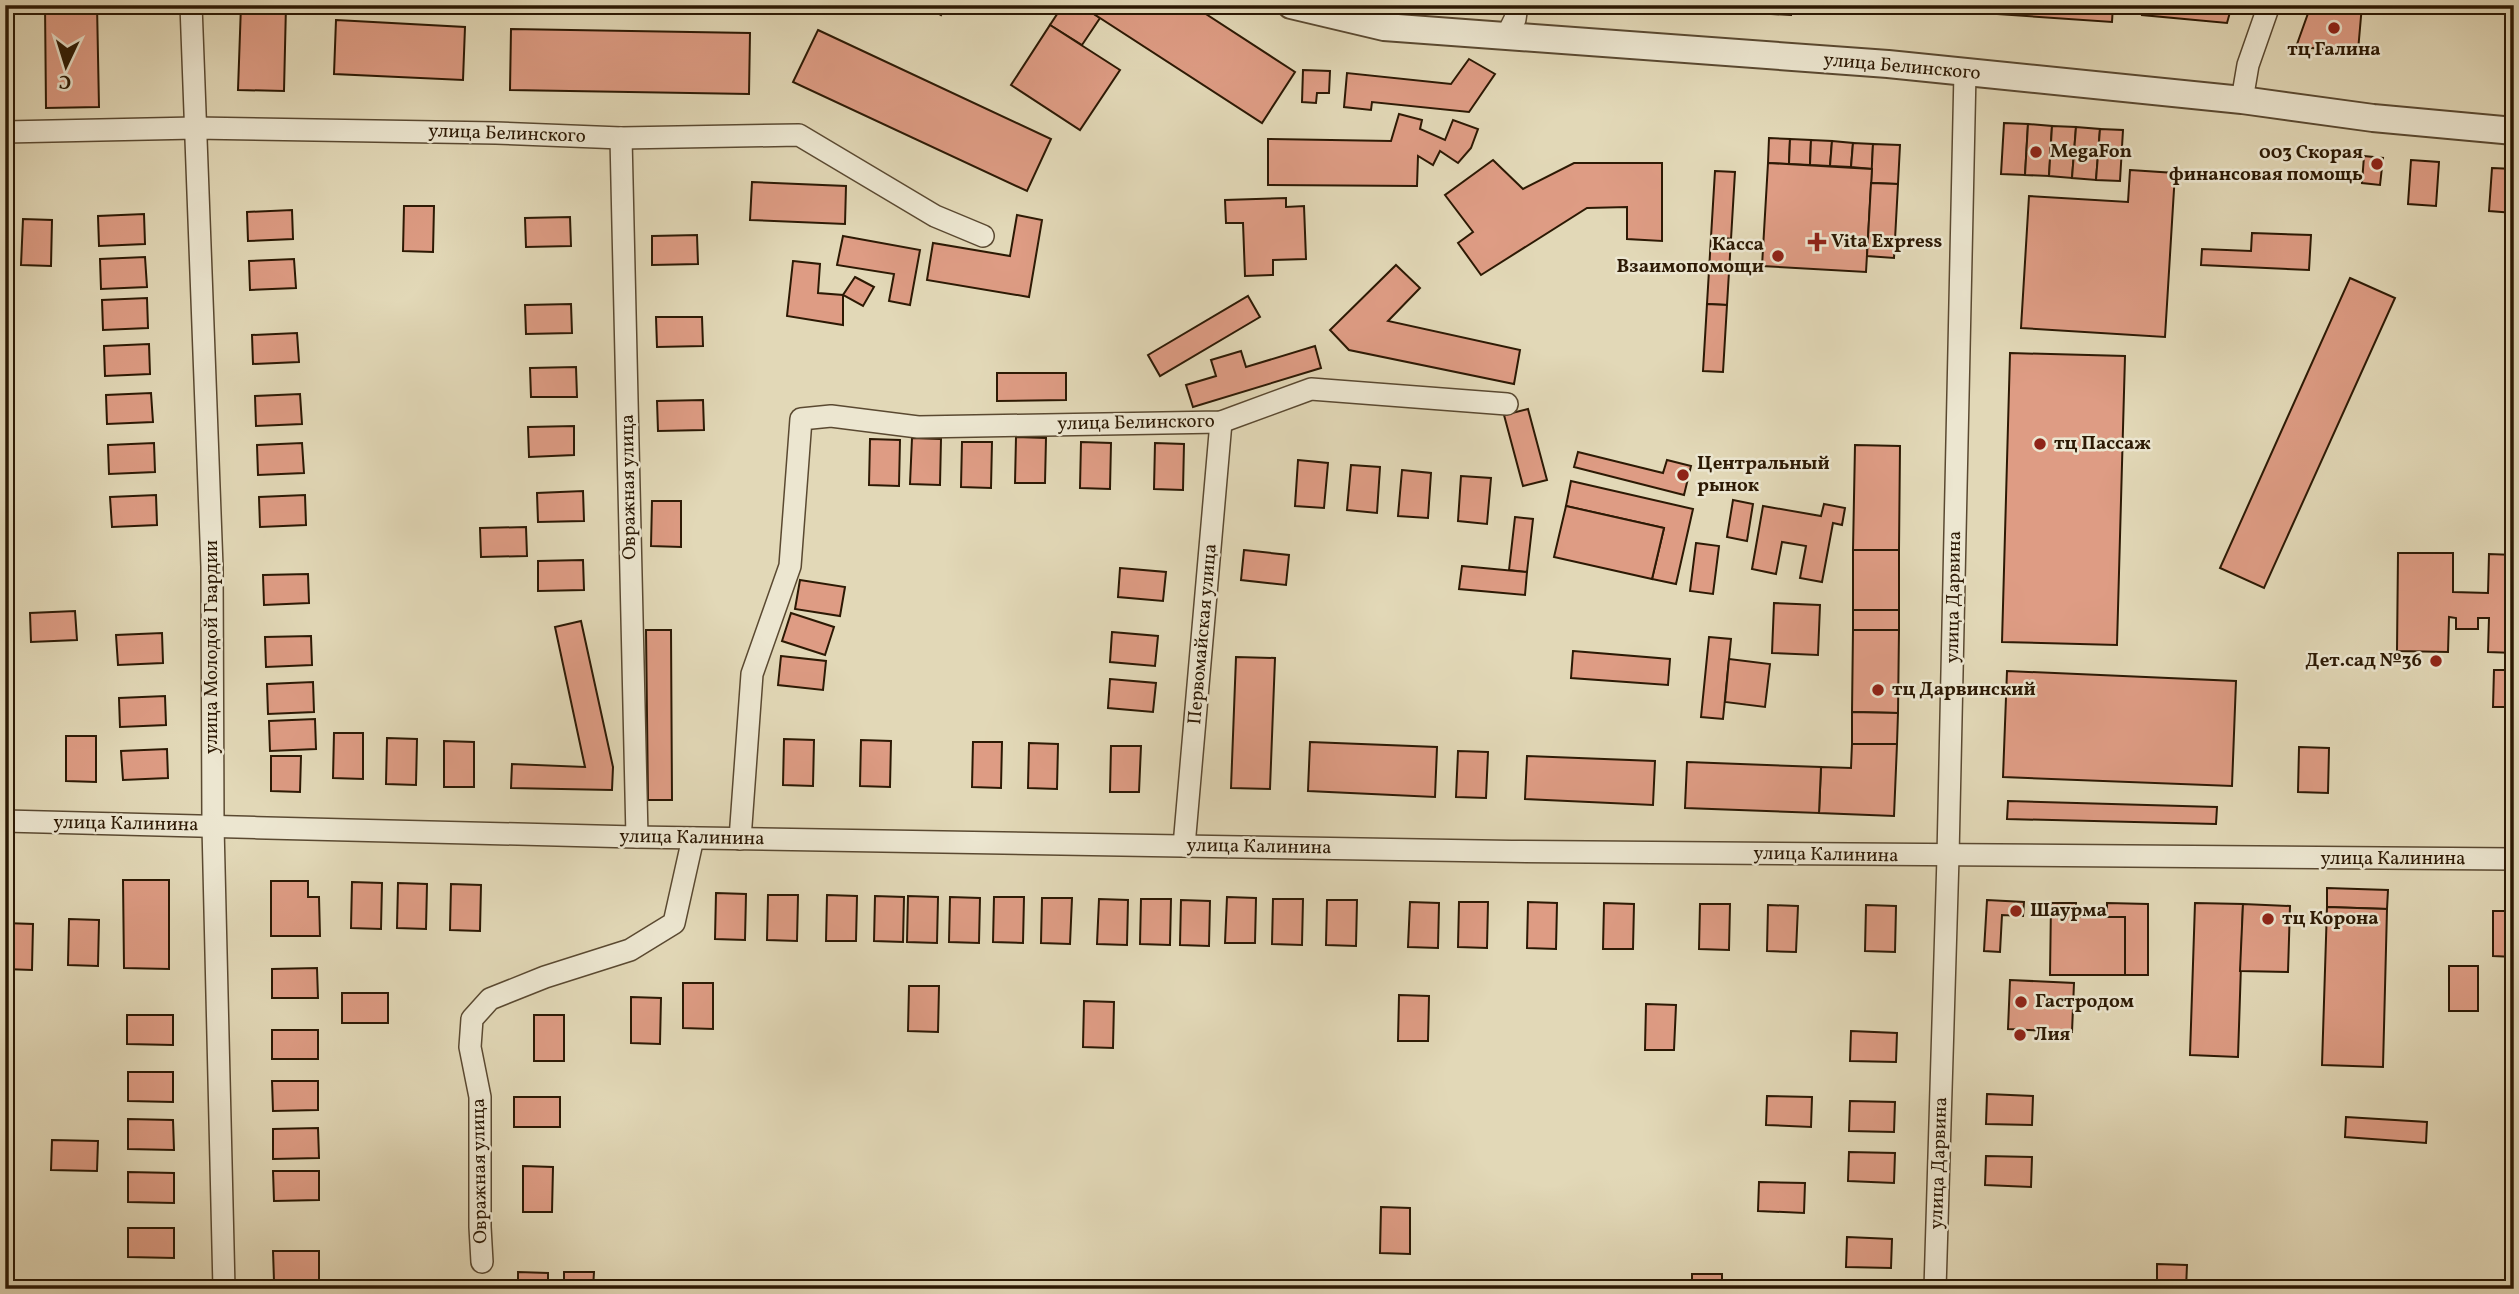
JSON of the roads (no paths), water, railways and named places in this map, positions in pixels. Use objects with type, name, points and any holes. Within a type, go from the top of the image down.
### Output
[{"type":"street","name":"улица Молодой Гвардии","points":[[191,5],[212,566],[213,826],[224,1289]]},
{"type":"street","name":"улица Белинского","points":[[1291,5],[1384,27],[1888,64],[2514,131]]},
{"type":"street","points":[[1506,37],[1515,19],[1517,5]]},
{"type":"street","points":[[2242,100],[2248,65],[2269,5]]},
{"type":"street","name":"улица Дарвина","points":[[1935,1289],[1948,857],[1965,72]]},
{"type":"street","name":"улица Белинского","points":[[5,132],[195,128],[621,138],[799,135],[935,216],[983,236]]},
{"type":"street","name":"Овражная улица","points":[[621,138],[637,837]]},
{"type":"street","name":"улица Белинского","points":[[740,839],[752,674],[790,566],[801,419],[831,416],[918,426],[1221,422],[1311,389],[1507,404]]},
{"type":"street","name":"Первомайская улица","points":[[1184,846],[1221,422]]},
{"type":"street","name":"улица Калинина","points":[[5,821],[637,837],[1184,846],[1948,857],[2514,859]]},
{"type":"street","name":"Овражная улица","points":[[482,1262],[480,1097],[470,1046],[472,1019],[490,999],[545,977],[631,950],[674,923],[693,838]]},
{"type":"place","name":"тц Галина","points":[[2334,28]]},
{"type":"place","name":"MegaFon","points":[[2036,152]]},
{"type":"place","name":"003 Скорая финансовая помощь","points":[[2377,164]]},
{"type":"place","name":"Vita Express","points":[[1817,242]]},
{"type":"place","name":"Касса Взаимопомощи","points":[[1778,256]]},
{"type":"place","name":"тц Пассаж","points":[[2040,444]]},
{"type":"place","name":"Центральный рынок","points":[[1683,475]]},
{"type":"place","name":"Дет.сад №36","points":[[2436,661]]},
{"type":"place","name":"тц Дарвинский","points":[[1878,690]]},
{"type":"place","name":"Шаурма","points":[[2016,911]]},
{"type":"place","name":"тц Корона","points":[[2268,919]]},
{"type":"place","name":"Гастродом","points":[[2021,1002]]},
{"type":"place","name":"Лия","points":[[2020,1035]]}]
